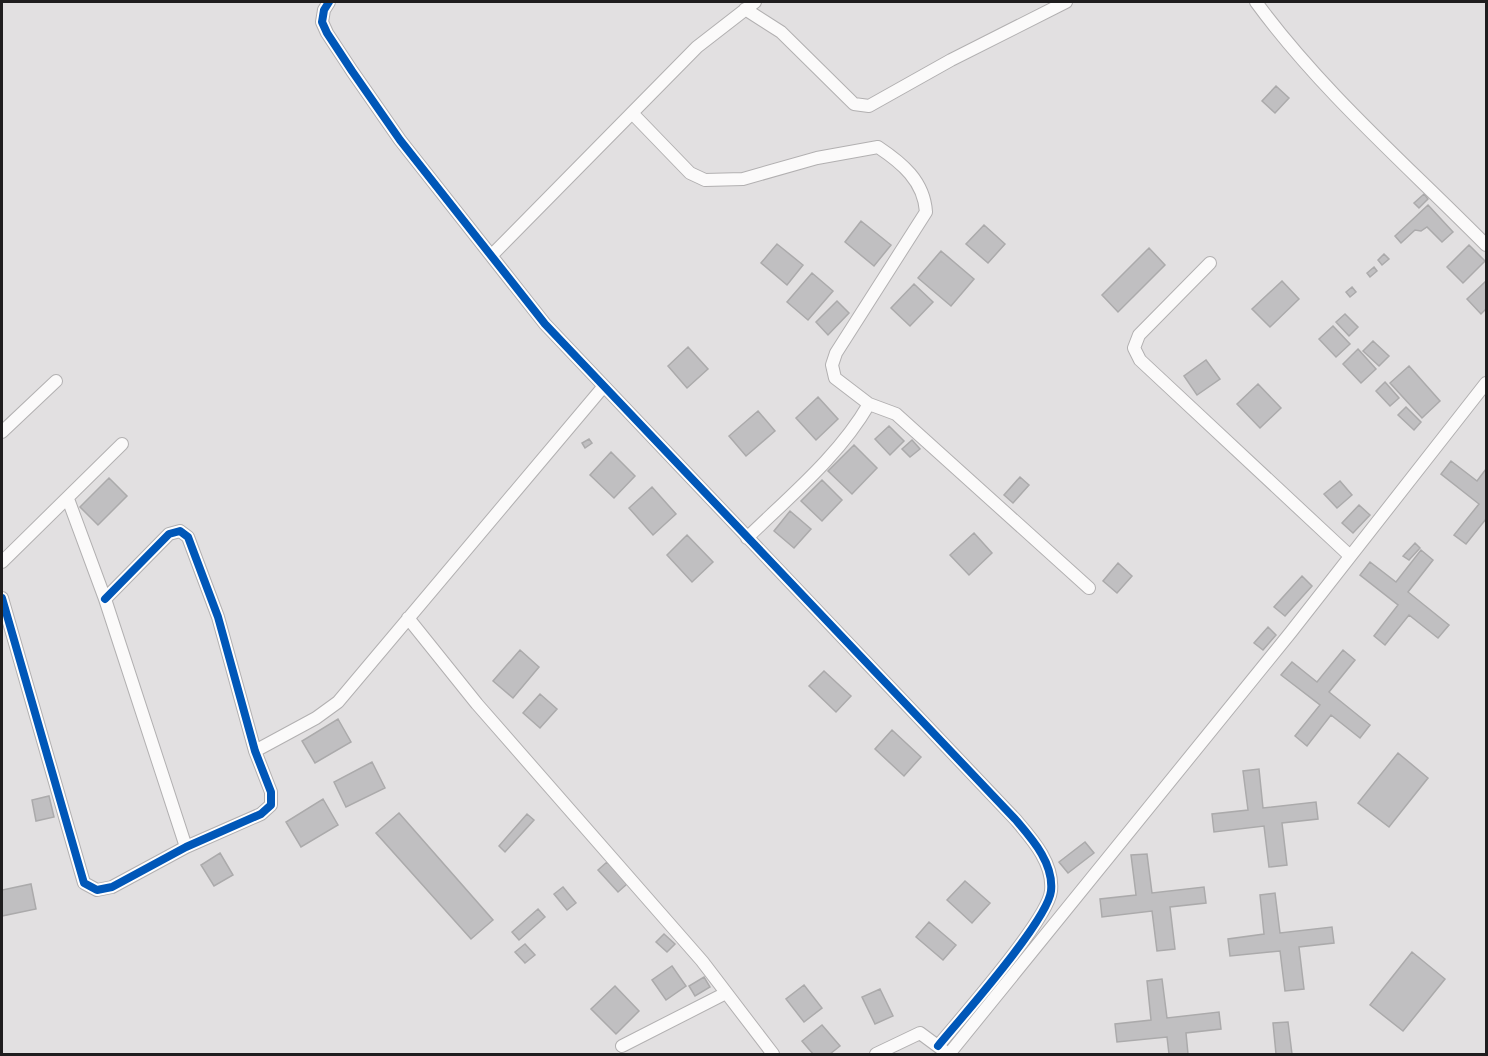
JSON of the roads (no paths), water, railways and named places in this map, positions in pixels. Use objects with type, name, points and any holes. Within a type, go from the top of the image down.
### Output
[{"type":"street","points":[[329,2],[324,10],[322,22],[327,33],[400,140],[545,324],[1016,819],[1035,843],[1049,869],[1051,892],[1035,925],[938,1046]]},
{"type":"street","points":[[492,255],[697,47],[750,5],[781,32],[854,104],[868,106],[941,65],[1066,2]]},
{"type":"street","points":[[1257,2],[1280,34],[1345,105],[1486,245]]},
{"type":"street","points":[[632,113],[690,173],[705,180],[743,179],[817,158],[878,147],[897,159],[919,183],[925,198],[926,212],[836,353],[832,365],[834,378],[869,404],[896,414],[1089,588]]},
{"type":"street","points":[[1210,263],[1139,335],[1134,348],[1140,360],[1148,368],[1349,555]]},
{"type":"street","points":[[2,432],[56,381]]},
{"type":"street","points":[[876,1054],[920,1033],[949,1054],[1292,632],[1349,555],[1486,383]]},
{"type":"street","points":[[255,751],[316,718],[338,702],[604,386]]},
{"type":"street","points":[[747,538],[839,447],[856,427],[869,404]]},
{"type":"street","points":[[2,562],[122,444]]},
{"type":"street","points":[[68,499],[105,599],[186,847]]},
{"type":"street","points":[[2,598],[84,884],[97,890],[112,887],[186,847],[261,814],[271,805],[271,792],[255,751],[218,617],[188,537],[180,531],[169,534],[105,599]]},
{"type":"street","points":[[408,618],[477,704],[702,961],[772,1054]]},
{"type":"street","points":[[622,1046],[726,993]]}]
